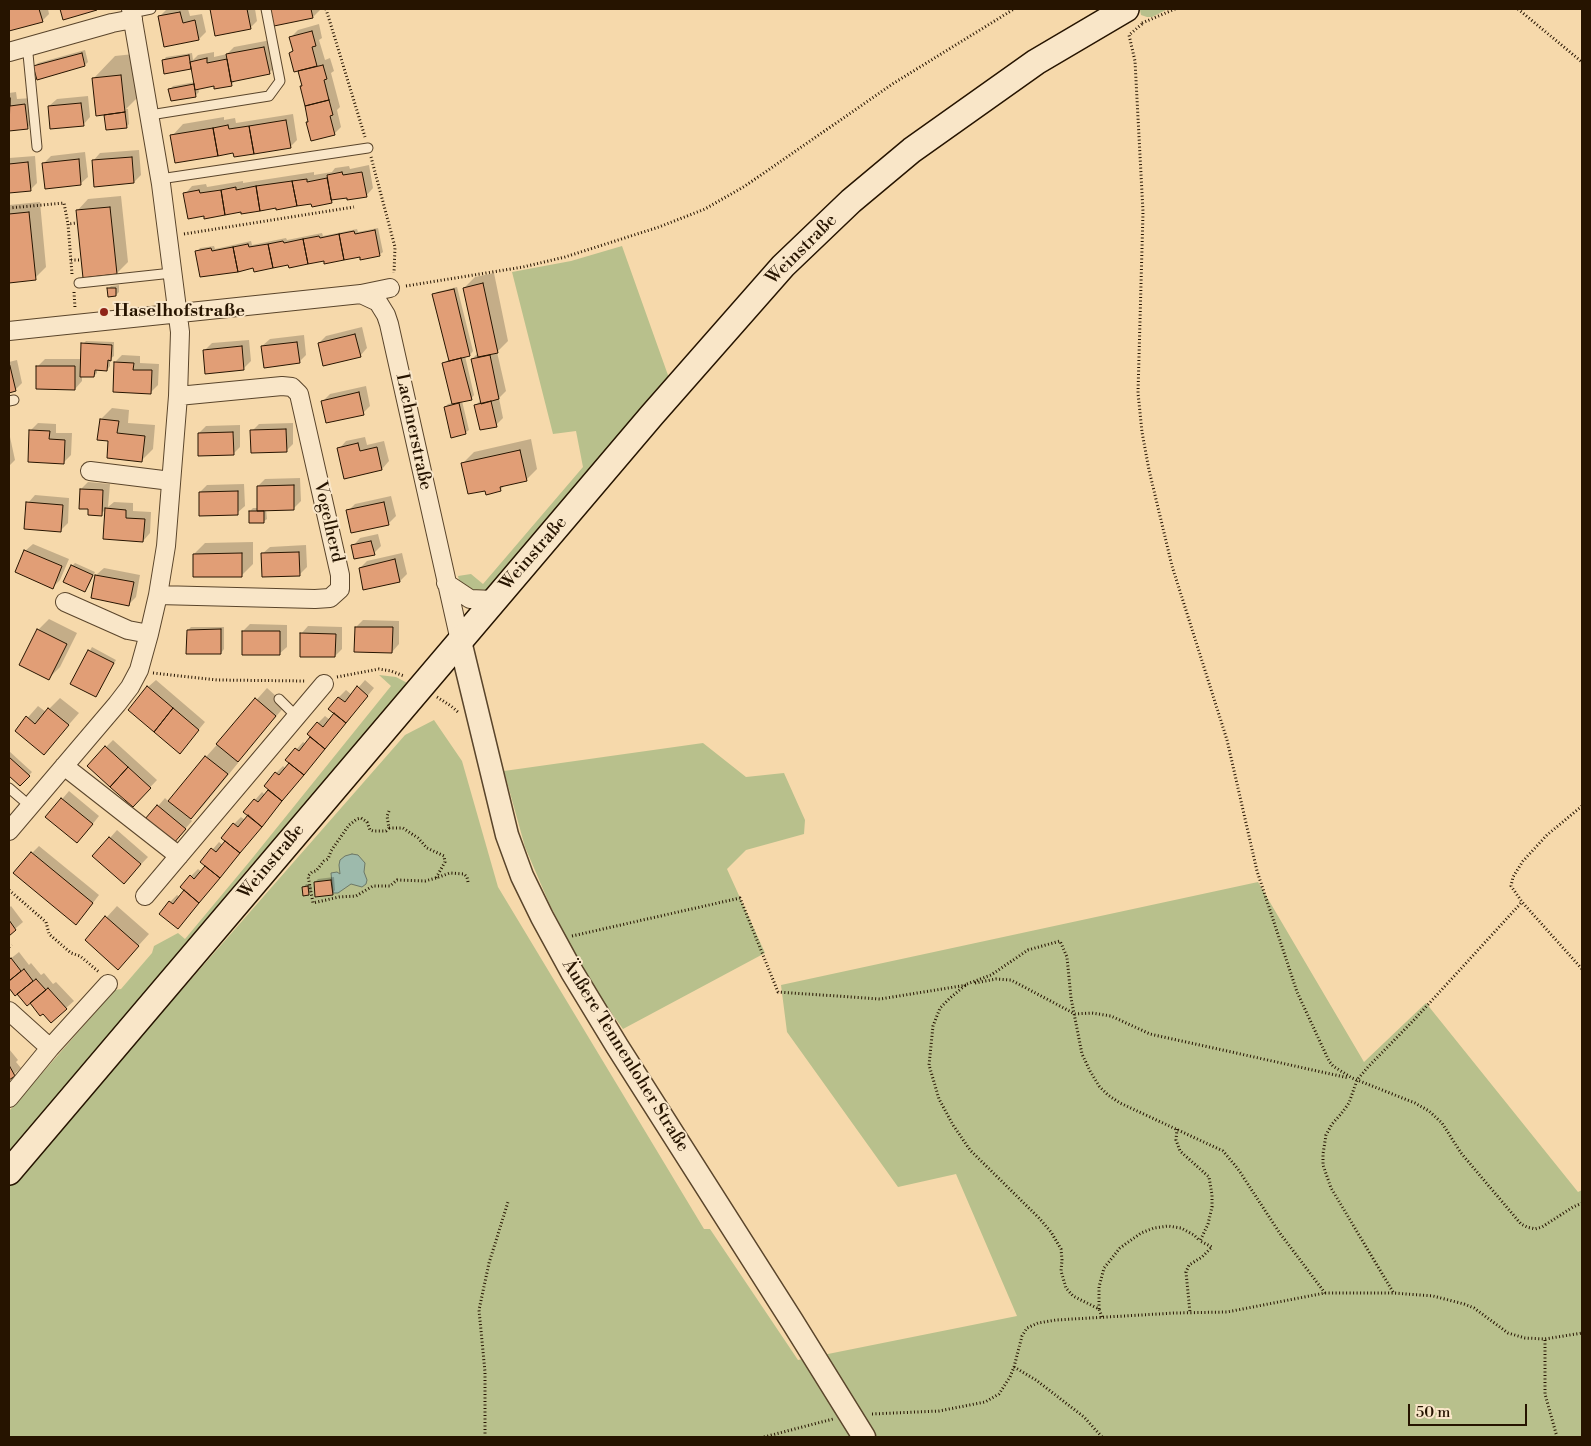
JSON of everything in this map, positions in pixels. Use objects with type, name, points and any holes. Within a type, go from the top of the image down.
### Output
[{"type":"main road","name":"Weinstraße","points":[[9,1172],[652,415],[783,266],[851,201],[912,150],[962,112],[1036,62],[1135,16]]},
{"type":"street","points":[[9,52],[112,23],[132,14],[160,178],[180,332],[178,396],[166,546],[158,595],[139,670],[118,704],[9,831]]},
{"type":"street","points":[[9,331],[361,294],[390,288]]},
{"type":"street","name":"Lachnerstraße","points":[[361,294],[378,302],[389,324],[460,642]]},
{"type":"street","name":"Vogelherd","points":[[158,595],[315,599],[330,598],[340,589],[340,575],[298,394],[292,388],[282,386],[178,396]]},
{"type":"street","points":[[90,472],[171,481]]},
{"type":"street","points":[[446,583],[470,599],[494,600]]},
{"type":"street","points":[[65,602],[128,630],[149,634]]},
{"type":"street","name":"Äußere Tennenloher Straße","points":[[460,642],[507,835],[522,876],[554,940],[617,1046],[864,1437]]},
{"type":"street","points":[[145,896],[296,716],[321,681]]},
{"type":"street","points":[[64,766],[179,856]]},
{"type":"street","points":[[9,1098],[50,1048],[108,984]]},
{"type":"street","points":[[9,1011],[50,1048]]},
{"type":"lane","points":[[132,14],[151,9]]},
{"type":"lane","points":[[150,115],[270,96],[280,80],[266,9]]},
{"type":"lane","points":[[26,47],[38,147]]},
{"type":"lane","points":[[160,178],[368,148]]},
{"type":"lane","points":[[75,284],[172,274]]},
{"type":"lane","points":[[279,699],[296,716]]},
{"type":"lane","points":[[9,788],[30,806]]},
{"type":"path","points":[[390,288],[523,267],[565,257],[659,227],[705,209],[745,186],[894,83],[1014,9]]},
{"type":"path","points":[[1175,9],[1135,16],[1129,35],[1135,61],[1143,212],[1138,393],[1142,432],[1172,566],[1227,740],[1257,871],[1297,992],[1329,1061],[1352,1078]]},
{"type":"path","points":[[1518,9],[1582,62]]},
{"type":"path","points":[[9,208],[64,203],[75,284],[75,308]]},
{"type":"path","points":[[168,237],[354,207]]},
{"type":"path","points":[[68,224],[77,223]]},
{"type":"path","points":[[71,260],[81,260]]},
{"type":"path","points":[[139,670],[156,674],[258,682],[321,681],[379,669],[406,677],[420,687]]},
{"type":"path","points":[[1582,806],[1547,834],[1523,861],[1513,878],[1511,886],[1522,902],[1582,968]]},
{"type":"path","points":[[389,811],[387,816],[389,828]]},
{"type":"path","points":[[436,878],[445,862],[444,856],[427,848],[418,838],[403,828],[389,828],[381,832],[373,832],[365,820],[357,819],[353,821],[328,858],[316,871],[308,876],[313,903],[339,897],[356,896],[373,886],[390,886],[397,880],[425,881],[436,878],[450,872],[464,874],[468,882]]},
{"type":"path","points":[[9,890],[46,922],[49,934],[71,953],[80,956],[107,979],[108,984]]},
{"type":"path","points":[[554,940],[740,898],[778,992],[880,999],[996,979],[1010,980],[1075,1014],[1092,1013],[1111,1016],[1150,1034],[1352,1078],[1415,1103],[1429,1111],[1442,1123],[1461,1153],[1521,1224],[1528,1228],[1542,1227],[1573,1207],[1582,1204]]},
{"type":"path","points":[[1394,1293],[1331,1188],[1323,1165],[1326,1134],[1349,1103],[1357,1080],[1522,902]]},
{"type":"path","points":[[1099,1308],[1073,1296],[1066,1288],[1062,1271],[1061,1249],[1051,1232],[970,1150],[953,1125],[939,1099],[929,1065],[933,1026],[940,1008],[950,998],[968,984],[990,975],[1028,950],[1060,941],[1067,958],[1071,998],[1082,1054],[1099,1086],[1108,1095],[1120,1102],[1223,1151],[1230,1158],[1279,1232],[1325,1293]]},
{"type":"path","points":[[1176,1129],[1176,1140],[1180,1151],[1209,1177],[1212,1207],[1200,1241]]},
{"type":"path","points":[[485,1437],[485,1372],[479,1310],[489,1263],[508,1202]]},
{"type":"path","points":[[1102,1317],[1099,1308],[1099,1287],[1104,1268],[1120,1248],[1141,1233],[1154,1228],[1168,1226],[1181,1228],[1212,1247],[1202,1257],[1189,1265],[1186,1272],[1190,1313]]},
{"type":"path","points":[[764,1437],[850,1416],[939,1411],[985,1402],[999,1394],[1014,1368],[1022,1336],[1027,1328],[1038,1323],[1056,1320],[1227,1312],[1325,1293],[1394,1293],[1433,1296],[1464,1304],[1474,1308],[1508,1333],[1525,1338],[1545,1339],[1582,1333]]},
{"type":"path","points":[[1545,1339],[1546,1394],[1557,1437]]},
{"type":"path","points":[[1014,1368],[1036,1380],[1084,1416],[1102,1437]]},
{"type":"green space","points":[[1168,9],[1152,17],[1147,17],[1141,15],[1140,10]]},
{"type":"green space","points":[[622,246],[669,378],[488,591],[477,593],[460,585],[458,576],[471,574],[483,584],[583,467],[576,431],[553,434],[512,272],[571,261]]},
{"type":"green space","points":[[379,675],[396,677],[411,685],[247,870],[9,1158],[9,1111],[115,990],[121,989],[152,953],[154,946],[178,933],[185,939],[391,686]]},
{"type":"green space","points":[[434,720],[462,761],[498,887],[704,1229],[710,1229],[798,1360],[1017,1316],[956,1174],[898,1187],[787,1032],[781,985],[1258,882],[1364,1062],[1426,1003],[1578,1192],[1582,1190],[1582,1437],[9,1437],[9,1187],[405,735]]},
{"type":"green space","points":[[703,743],[746,777],[784,773],[805,820],[804,834],[746,850],[727,869],[765,953],[623,1029],[588,980],[549,903],[525,847],[504,771]]},
{"type":"shaded area","points":[[352,854],[358,855],[365,863],[366,884],[362,887],[351,884],[338,893],[333,893],[331,873],[337,872],[340,874],[340,860]]},
{"type":"building","points":[[9,9],[39,9],[43,22],[9,31]]},
{"type":"building","points":[[60,9],[97,9],[97,10],[63,20]]},
{"type":"building","points":[[210,9],[247,9],[251,29],[215,36]]},
{"type":"building","points":[[270,9],[311,9],[313,18],[274,26]]},
{"type":"building","points":[[180,12],[183,23],[195,20],[199,40],[164,47],[158,16]]},
{"type":"building","points":[[312,31],[316,46],[312,47],[317,66],[294,72],[289,53],[293,51],[289,37]]},
{"type":"building","points":[[264,47],[270,74],[231,82],[226,54]]},
{"type":"building","points":[[82,53],[85,66],[37,80],[33,66]]},
{"type":"building","points":[[189,55],[191,69],[164,74],[162,60]]},
{"type":"building","points":[[207,58],[207,63],[227,59],[232,86],[214,89],[214,86],[195,90],[190,62]]},
{"type":"building","points":[[323,65],[327,79],[324,80],[329,100],[305,106],[298,71]]},
{"type":"building","points":[[121,75],[125,112],[96,116],[92,78]]},
{"type":"building","points":[[194,84],[196,97],[171,101],[168,89]]},
{"type":"building","points":[[10,98],[10,106],[25,104],[28,129],[9,131]]},
{"type":"building","points":[[329,100],[333,115],[330,116],[335,135],[311,141],[306,122],[308,122],[305,106]]},
{"type":"building","points":[[81,103],[84,126],[50,129],[48,106]]},
{"type":"building","points":[[125,112],[127,128],[106,130],[104,115]]},
{"type":"building","points":[[286,120],[291,148],[254,154],[249,126]]},
{"type":"building","points":[[228,125],[229,129],[249,126],[254,154],[234,157],[233,153],[218,156],[213,128]]},
{"type":"building","points":[[213,128],[218,156],[175,163],[170,135]]},
{"type":"building","points":[[132,157],[134,183],[94,187],[92,160]]},
{"type":"building","points":[[79,159],[81,185],[45,189],[42,163]]},
{"type":"building","points":[[28,162],[31,191],[9,193],[9,164]]},
{"type":"building","points":[[342,172],[343,175],[362,172],[367,197],[331,200],[327,175]]},
{"type":"building","points":[[327,178],[332,203],[312,207],[311,204],[297,206],[292,181],[307,179],[307,182]]},
{"type":"building","points":[[292,181],[297,206],[260,211],[256,186]]},
{"type":"building","points":[[256,186],[260,211],[225,215],[221,190],[236,187],[236,190]]},
{"type":"building","points":[[199,190],[200,193],[221,190],[225,215],[204,219],[204,216],[188,219],[183,193]]},
{"type":"building","points":[[110,207],[117,274],[83,278],[76,210]]},
{"type":"building","points":[[29,212],[36,280],[9,283],[9,214]]},
{"type":"building","points":[[375,230],[380,256],[360,260],[360,257],[344,260],[339,234],[354,231],[355,234]]},
{"type":"building","points":[[339,234],[344,260],[324,264],[324,261],[308,264],[303,239]]},
{"type":"building","points":[[303,239],[308,264],[289,268],[288,265],[273,268],[268,244]]},
{"type":"building","points":[[248,244],[249,247],[268,244],[273,268],[254,272],[253,268],[238,272],[233,247]]},
{"type":"building","points":[[233,247],[238,272],[200,277],[195,251],[211,248],[212,251]]},
{"type":"building","points":[[483,283],[498,353],[478,357],[463,288]]},
{"type":"building","points":[[107,288],[116,288],[116,296],[108,297]]},
{"type":"building","points":[[454,289],[470,356],[449,361],[432,294]]},
{"type":"building","points":[[355,334],[361,357],[323,366],[318,343]]},
{"type":"building","points":[[297,342],[300,363],[264,368],[261,346]]},
{"type":"building","points":[[81,343],[112,345],[111,361],[108,360],[107,371],[95,370],[94,377],[80,377]]},
{"type":"building","points":[[242,346],[244,370],[205,374],[203,350]]},
{"type":"building","points":[[490,355],[499,399],[481,404],[471,359]]},
{"type":"building","points":[[461,358],[472,400],[452,404],[442,363]]},
{"type":"building","points":[[114,362],[134,363],[133,370],[152,370],[151,394],[113,392]]},
{"type":"building","points":[[36,366],[75,366],[75,390],[36,389]]},
{"type":"building","points":[[9,367],[16,391],[9,393]]},
{"type":"building","points":[[359,392],[364,415],[326,423],[321,401]]},
{"type":"building","points":[[491,401],[497,427],[480,430],[474,405]]},
{"type":"building","points":[[459,403],[466,434],[451,438],[444,407]]},
{"type":"building","points":[[100,419],[119,421],[117,433],[145,436],[142,462],[107,458],[108,441],[97,440]]},
{"type":"building","points":[[286,429],[287,452],[251,453],[250,430]]},
{"type":"building","points":[[29,430],[50,431],[49,439],[65,440],[64,464],[28,462]]},
{"type":"building","points":[[233,432],[234,455],[198,456],[198,433]]},
{"type":"building","points":[[358,443],[360,451],[377,447],[382,470],[344,479],[337,448]]},
{"type":"building","points":[[520,450],[527,481],[500,487],[501,491],[486,495],[485,491],[468,494],[461,463]]},
{"type":"building","points":[[294,485],[294,510],[257,511],[257,486]]},
{"type":"building","points":[[80,489],[103,490],[102,516],[88,515],[88,509],[79,509]]},
{"type":"building","points":[[238,491],[238,515],[199,516],[199,492]]},
{"type":"building","points":[[26,502],[63,505],[61,532],[24,529]]},
{"type":"building","points":[[384,502],[389,525],[351,533],[346,510]]},
{"type":"building","points":[[105,508],[126,510],[126,518],[145,519],[143,542],[103,539]]},
{"type":"building","points":[[249,511],[264,511],[264,523],[249,523]]},
{"type":"building","points":[[371,541],[375,555],[354,559],[351,545]]},
{"type":"building","points":[[24,550],[62,566],[53,589],[15,572]]},
{"type":"building","points":[[299,552],[300,576],[262,577],[261,553]]},
{"type":"building","points":[[242,553],[242,577],[193,577],[193,554]]},
{"type":"building","points":[[395,559],[400,582],[363,590],[359,568]]},
{"type":"building","points":[[71,565],[93,575],[85,592],[63,582]]},
{"type":"building","points":[[95,575],[134,582],[129,606],[91,598]]},
{"type":"building","points":[[355,627],[393,627],[392,653],[354,652]]},
{"type":"building","points":[[37,629],[67,644],[49,680],[19,665]]},
{"type":"building","points":[[221,629],[221,654],[186,654],[187,630]]},
{"type":"building","points":[[242,631],[280,631],[280,655],[242,655]]},
{"type":"building","points":[[300,633],[336,634],[335,657],[300,657]]},
{"type":"building","points":[[88,650],[114,663],[96,697],[70,684]]},
{"type":"building","points":[[147,686],[173,708],[154,732],[128,710]]},
{"type":"building","points":[[357,686],[368,696],[346,723],[328,709],[338,697],[345,702]]},
{"type":"building","points":[[255,698],[276,716],[238,762],[216,744]]},
{"type":"building","points":[[48,708],[69,725],[44,755],[15,731],[26,716],[35,724]]},
{"type":"building","points":[[173,708],[199,730],[180,754],[154,732]]},
{"type":"building","points":[[334,713],[346,723],[325,749],[307,734],[317,722],[323,727]]},
{"type":"building","points":[[310,737],[325,749],[304,775],[285,760],[295,748],[299,751]]},
{"type":"building","points":[[105,746],[128,767],[110,787],[87,766]]},
{"type":"building","points":[[205,756],[228,774],[191,819],[168,801]]},
{"type":"building","points":[[9,757],[30,776],[20,786],[9,776]]},
{"type":"building","points":[[289,763],[304,775],[282,801],[264,786],[275,772],[279,775]]},
{"type":"building","points":[[128,767],[151,788],[133,807],[110,787]]},
{"type":"building","points":[[268,790],[282,801],[262,827],[243,812],[254,799],[258,802]]},
{"type":"building","points":[[61,798],[93,824],[77,843],[45,817]]},
{"type":"building","points":[[157,805],[186,829],[173,844],[145,819]]},
{"type":"building","points":[[248,815],[262,827],[240,853],[221,838],[233,823],[238,827]]},
{"type":"building","points":[[109,837],[141,864],[124,884],[92,856]]},
{"type":"building","points":[[225,841],[240,853],[220,878],[200,862],[211,848],[216,852]]},
{"type":"building","points":[[31,852],[93,903],[76,925],[13,873]]},
{"type":"building","points":[[205,866],[220,878],[199,903],[180,887],[190,875],[194,879]]},
{"type":"building","points":[[331,880],[333,895],[315,897],[314,882]]},
{"type":"building","points":[[308,886],[309,895],[303,896],[302,887]]},
{"type":"building","points":[[184,890],[199,903],[178,929],[159,914],[169,901],[173,904]]},
{"type":"building","points":[[105,916],[139,946],[118,970],[85,940]]},
{"type":"building","points":[[9,920],[16,930],[9,936]]},
{"type":"building","points":[[11,958],[21,971],[9,981],[9,960]]},
{"type":"building","points":[[24,969],[33,981],[15,996],[9,988],[9,981]]},
{"type":"building","points":[[36,979],[46,990],[27,1006],[17,994]]},
{"type":"building","points":[[48,988],[67,1009],[51,1023],[43,1014],[40,1016],[30,1003]]},
{"type":"building","points":[[9,1065],[15,1076],[9,1080]]},
{"type":"place","name":"Haselhofstraße","points":[[104,312]]}]
